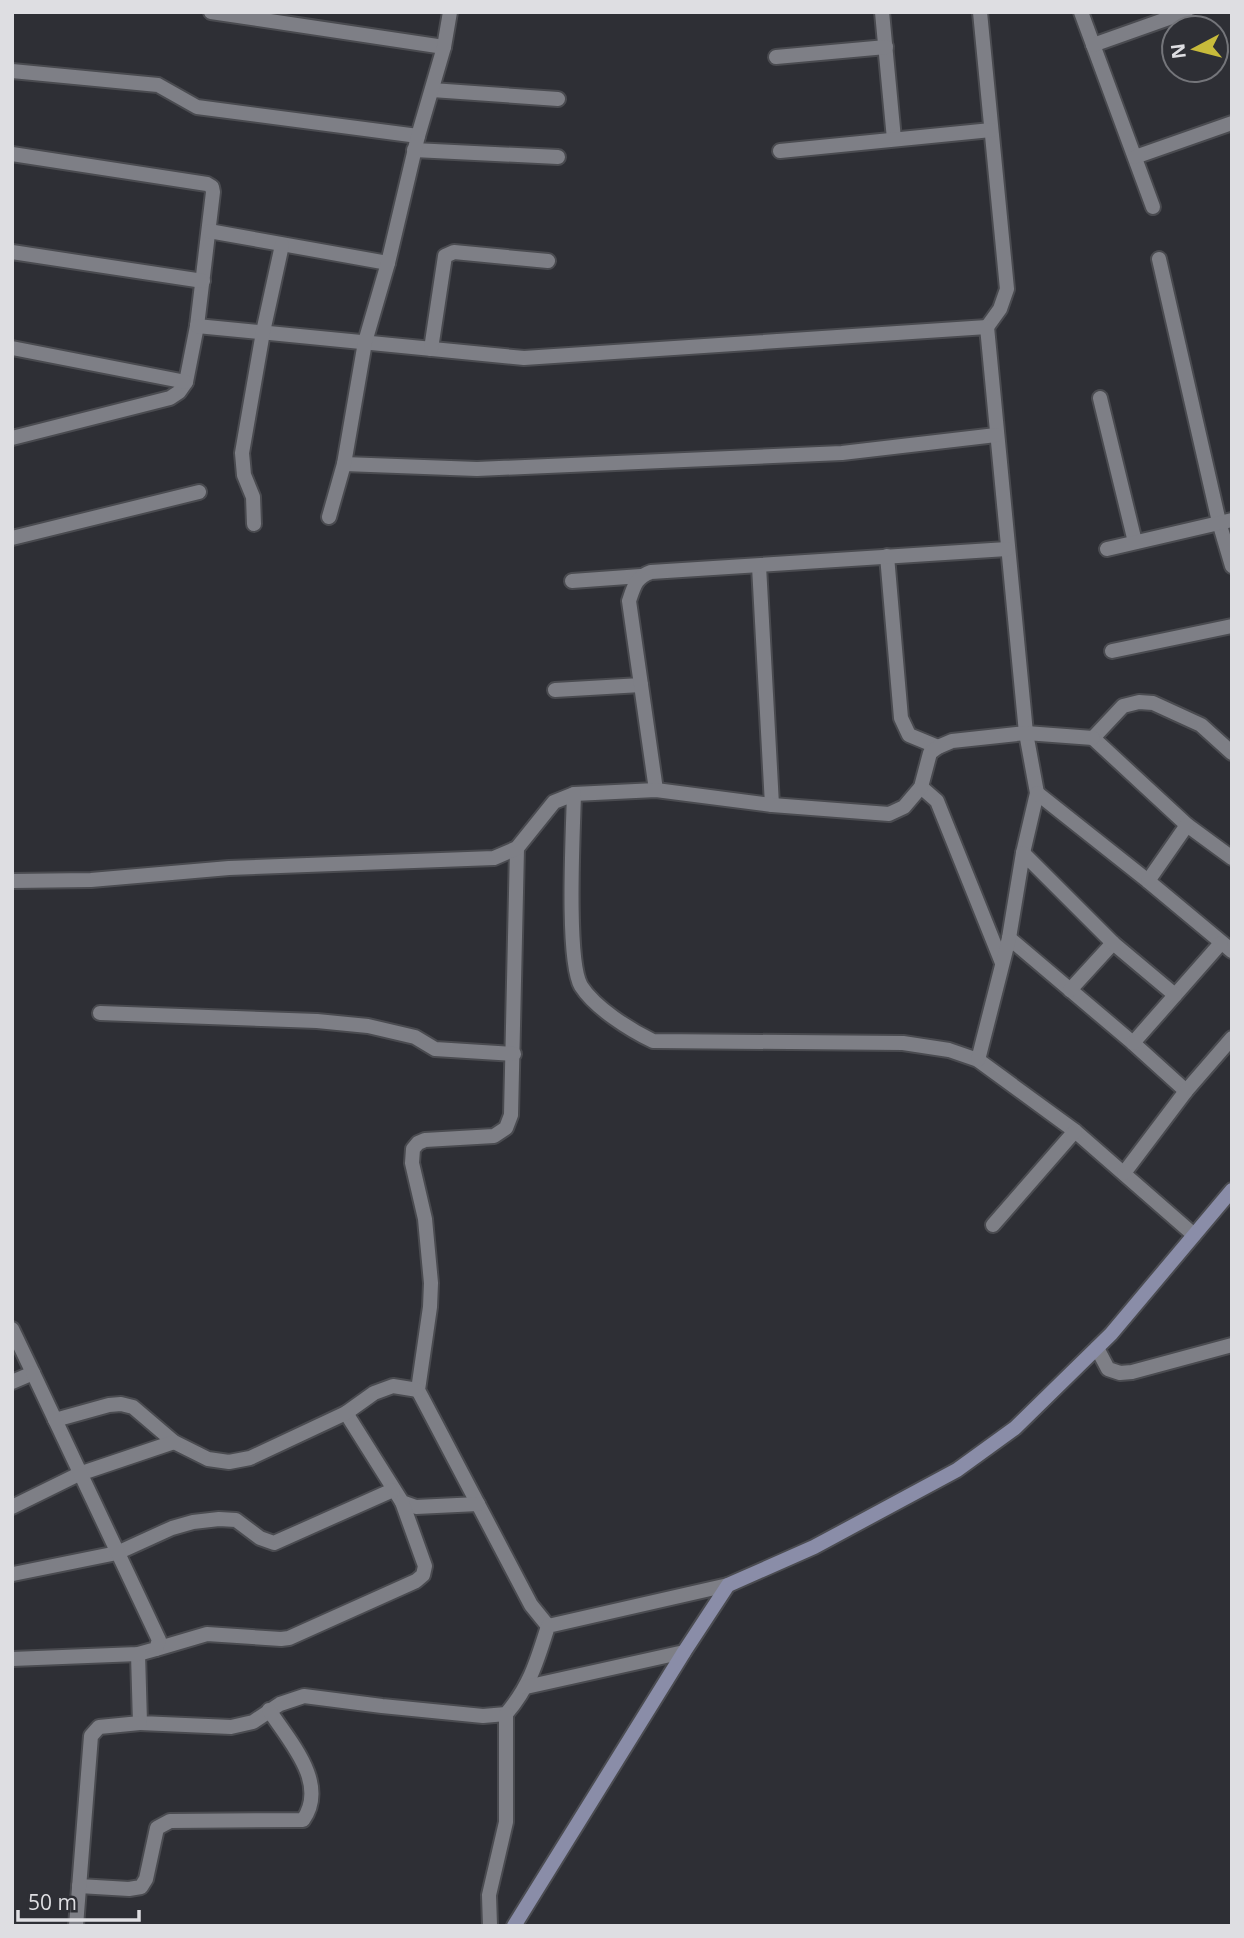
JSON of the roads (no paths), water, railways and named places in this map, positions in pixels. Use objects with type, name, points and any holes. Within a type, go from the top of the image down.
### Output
[{"type":"street","points":[[211,12],[444,47]]},
{"type":"street","points":[[329,517],[344,464],[365,342],[416,143],[444,47],[450,12]]},
{"type":"street","points":[[882,12],[894,139]]},
{"type":"street","points":[[978,1060],[1009,938],[1023,853],[1037,793],[1026,733],[987,327],[1000,309],[1007,289],[980,12]]},
{"type":"street","points":[[1081,12],[1153,207]]},
{"type":"street","points":[[1093,45],[1186,12]]},
{"type":"street","points":[[776,57],[886,47]]},
{"type":"street","points":[[12,71],[158,85],[197,107],[416,143],[558,157]]},
{"type":"street","points":[[432,90],[558,99]]},
{"type":"street","points":[[1135,157],[1232,123]]},
{"type":"street","points":[[780,151],[991,130]]},
{"type":"street","points":[[12,155],[207,184],[214,192],[197,326],[186,382],[179,392],[170,398],[12,438]]},
{"type":"street","points":[[209,232],[387,263]]},
{"type":"street","points":[[254,524],[253,497],[244,475],[242,453],[263,332],[282,245]]},
{"type":"street","points":[[12,252],[203,281]]},
{"type":"street","points":[[430,349],[445,256],[454,252],[548,261]]},
{"type":"street","points":[[1159,259],[1225,521],[1232,566]]},
{"type":"street","points":[[197,326],[524,358],[987,327]]},
{"type":"street","points":[[12,348],[186,382]]},
{"type":"street","points":[[1100,398],[1135,542]]},
{"type":"street","points":[[344,464],[477,469],[842,453],[996,435]]},
{"type":"street","points":[[12,538],[199,492]]},
{"type":"street","points":[[1107,549],[1225,521]]},
{"type":"street","points":[[572,581],[641,576],[651,572],[1007,549]]},
{"type":"street","points":[[887,556],[901,718],[909,735],[938,747]]},
{"type":"street","points":[[760,566],[772,805]]},
{"type":"street","points":[[641,576],[635,583],[629,601],[656,790]]},
{"type":"street","points":[[1112,651],[1232,626]]},
{"type":"street","points":[[555,690],[641,685]]},
{"type":"street","points":[[1093,738],[1123,706],[1139,702],[1153,703],[1201,725],[1232,753]]},
{"type":"street","points":[[12,881],[92,880],[229,868],[494,858],[517,848],[554,802],[573,794],[656,790],[772,805],[889,814],[904,807],[921,787],[930,753],[938,747],[952,741],[1026,733],[1093,738],[1187,825],[1232,858]]},
{"type":"street","points":[[921,787],[937,801],[1002,963]]},
{"type":"street","points":[[1037,793],[1226,947],[1175,995],[1133,1043]]},
{"type":"street","points":[[573,794],[573,952],[580,984],[590,998],[633,1032],[653,1041],[903,1043],[949,1050],[978,1060],[1075,1131],[1195,1234]]},
{"type":"street","points":[[1148,881],[1187,825]]},
{"type":"street","points":[[517,848],[511,1115],[506,1128],[494,1136],[425,1140],[413,1149],[412,1163],[425,1219],[431,1283],[418,1390],[531,1605],[548,1626]]},
{"type":"street","points":[[1023,853],[1113,943],[1175,995]]},
{"type":"street","points":[[1009,938],[1186,1091]]},
{"type":"street","points":[[1070,990],[1113,943]]},
{"type":"street","points":[[100,1013],[342,1023],[405,1034],[435,1049],[451,1052],[514,1054]]},
{"type":"street","points":[[1124,1174],[1186,1091],[1232,1038]]},
{"type":"street","points":[[993,1225],[1075,1131]]},
{"type":"street","points":[[548,1626],[728,1585],[814,1548],[957,1470],[1015,1428],[1097,1348],[1232,1190]]},
{"type":"street","points":[[12,1329],[159,1640],[156,1649]]},
{"type":"street","points":[[1097,1348],[1108,1369],[1120,1373],[1232,1345]]},
{"type":"street","points":[[12,1382],[33,1373]]},
{"type":"street","points":[[55,1420],[121,1404],[132,1407],[174,1442],[208,1459],[229,1462],[250,1458],[346,1413],[374,1393],[393,1385],[418,1390]]},
{"type":"street","points":[[12,1659],[138,1654],[207,1634],[274,1639],[289,1637],[424,1575],[425,1566],[397,1496],[346,1413]]},
{"type":"street","points":[[12,1507],[79,1474],[174,1442]]},
{"type":"street","points":[[397,1496],[416,1507],[478,1504]]},
{"type":"street","points":[[13,1574],[117,1553],[172,1528],[193,1522],[236,1520],[260,1538],[274,1543],[397,1496]]},
{"type":"street","points":[[514,1926],[684,1651],[728,1585]]},
{"type":"street","points":[[490,1926],[489,1895],[506,1822],[506,1714],[533,1675],[548,1626]]},
{"type":"street","points":[[526,1687],[684,1651]]},
{"type":"street","points":[[138,1654],[140,1723]]},
{"type":"street","points":[[76,1926],[91,1736],[99,1727],[140,1723],[231,1727],[253,1722],[290,1699],[304,1696],[470,1714],[506,1714]]},
{"type":"street","points":[[79,1886],[130,1889],[141,1887],[146,1879],[157,1828],[170,1821],[303,1820],[311,1809],[312,1785],[306,1767],[269,1710]]}]
